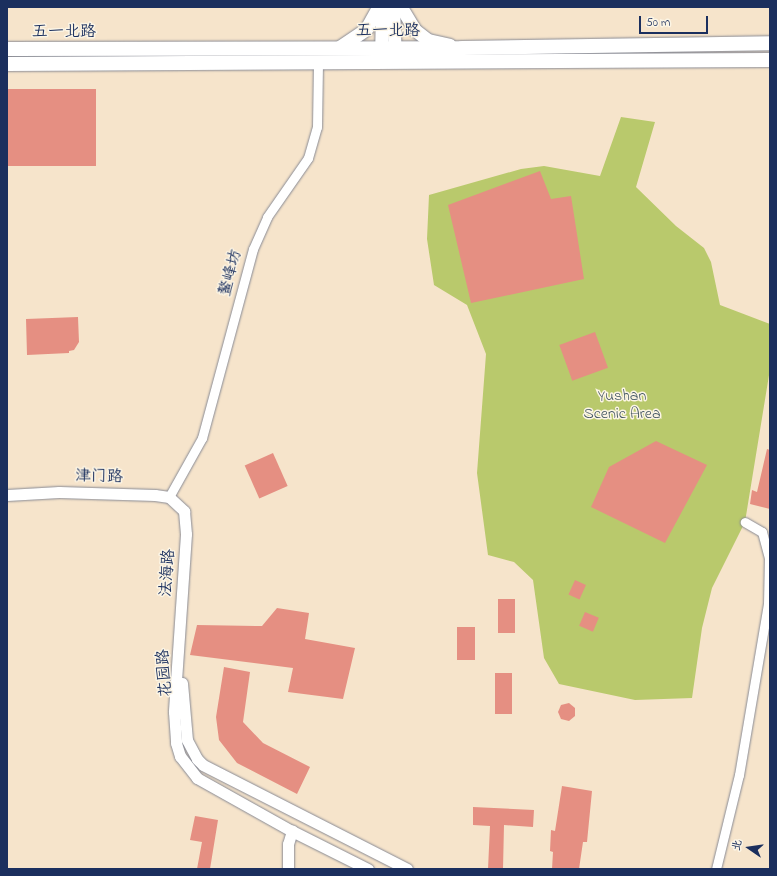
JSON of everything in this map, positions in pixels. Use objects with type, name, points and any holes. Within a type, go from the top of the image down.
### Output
[{"type":"main road","points":[[338,48],[366,29],[378,7]]},
{"type":"main road","points":[[382,7],[389,48],[395,62]]},
{"type":"main road","points":[[381,62],[389,48],[393,7]]},
{"type":"main road","points":[[401,7],[414,30],[428,40],[462,48]]},
{"type":"main road","name":"五一北路","points":[[7,49],[462,48],[770,43]]},
{"type":"main road","name":"五一北路","points":[[7,64],[770,60]]},
{"type":"street","name":"鳌峰坊","points":[[169,497],[202,438],[253,249],[267,217],[308,158],[317,127],[318,62]]},
{"type":"street","name":"津门路","points":[[7,496],[59,492],[169,497]]},
{"type":"street","name":"法海路","points":[[169,497],[184,511],[186,534],[179,638]]},
{"type":"street","points":[[716,869],[739,775],[768,604],[769,558],[762,532],[745,522]]},
{"type":"street","name":"花园路","points":[[179,638],[174,712],[176,743],[184,764],[197,778],[292,831],[368,869]]},
{"type":"street","name":"花园路","points":[[179,638],[185,730],[197,759],[300,816],[407,869]]},
{"type":"street","points":[[288,869],[288,844],[292,831]]},
{"type":"green space","name":"Yushan Scenic Area","points":[[621,117],[655,122],[636,187],[676,226],[704,248],[711,262],[720,305],[770,324],[770,369],[745,522],[712,588],[702,628],[692,698],[635,700],[559,684],[544,658],[533,580],[514,562],[488,555],[477,473],[486,354],[467,305],[434,285],[427,239],[429,195],[521,169],[544,166],[600,176]]},
{"type":"building","points":[[7,89],[96,89],[96,166],[7,166]]},
{"type":"building","points":[[540,171],[551,199],[571,196],[584,279],[471,303],[448,205]]},
{"type":"building","points":[[78,317],[79,342],[74,350],[69,351],[69,353],[27,355],[26,319]]},
{"type":"building","points":[[595,332],[608,368],[572,381],[559,345]]},
{"type":"building","points":[[656,441],[707,465],[665,543],[591,507],[609,467]]},
{"type":"building","points":[[767,449],[770,450],[770,509],[750,504],[752,490],[757,492]]},
{"type":"building","points":[[273,453],[288,486],[259,498],[245,466]]},
{"type":"building","points":[[575,580],[586,585],[579,599],[568,595]]},
{"type":"building","points":[[498,599],[515,599],[515,633],[498,633]]},
{"type":"building","points":[[277,608],[309,613],[305,639],[355,648],[343,699],[288,692],[293,668],[190,655],[197,625],[262,626]]},
{"type":"building","points":[[585,612],[599,618],[593,632],[579,626]]},
{"type":"building","points":[[457,627],[475,627],[475,660],[457,660]]},
{"type":"building","points":[[224,667],[250,672],[243,722],[263,743],[310,767],[297,794],[237,763],[219,740],[216,717]]},
{"type":"building","points":[[495,673],[512,673],[512,714],[495,714]]},
{"type":"building","points":[[569,703],[575,708],[575,716],[569,721],[561,719],[558,712],[561,705]]},
{"type":"building","points":[[562,786],[592,791],[587,842],[583,842],[579,869],[552,869],[553,852],[550,851],[551,830],[555,831]]},
{"type":"building","points":[[473,807],[534,810],[533,827],[504,825],[503,869],[488,869],[490,826],[473,825]]},
{"type":"building","points":[[195,816],[218,820],[210,869],[197,869],[202,842],[190,840]]}]
